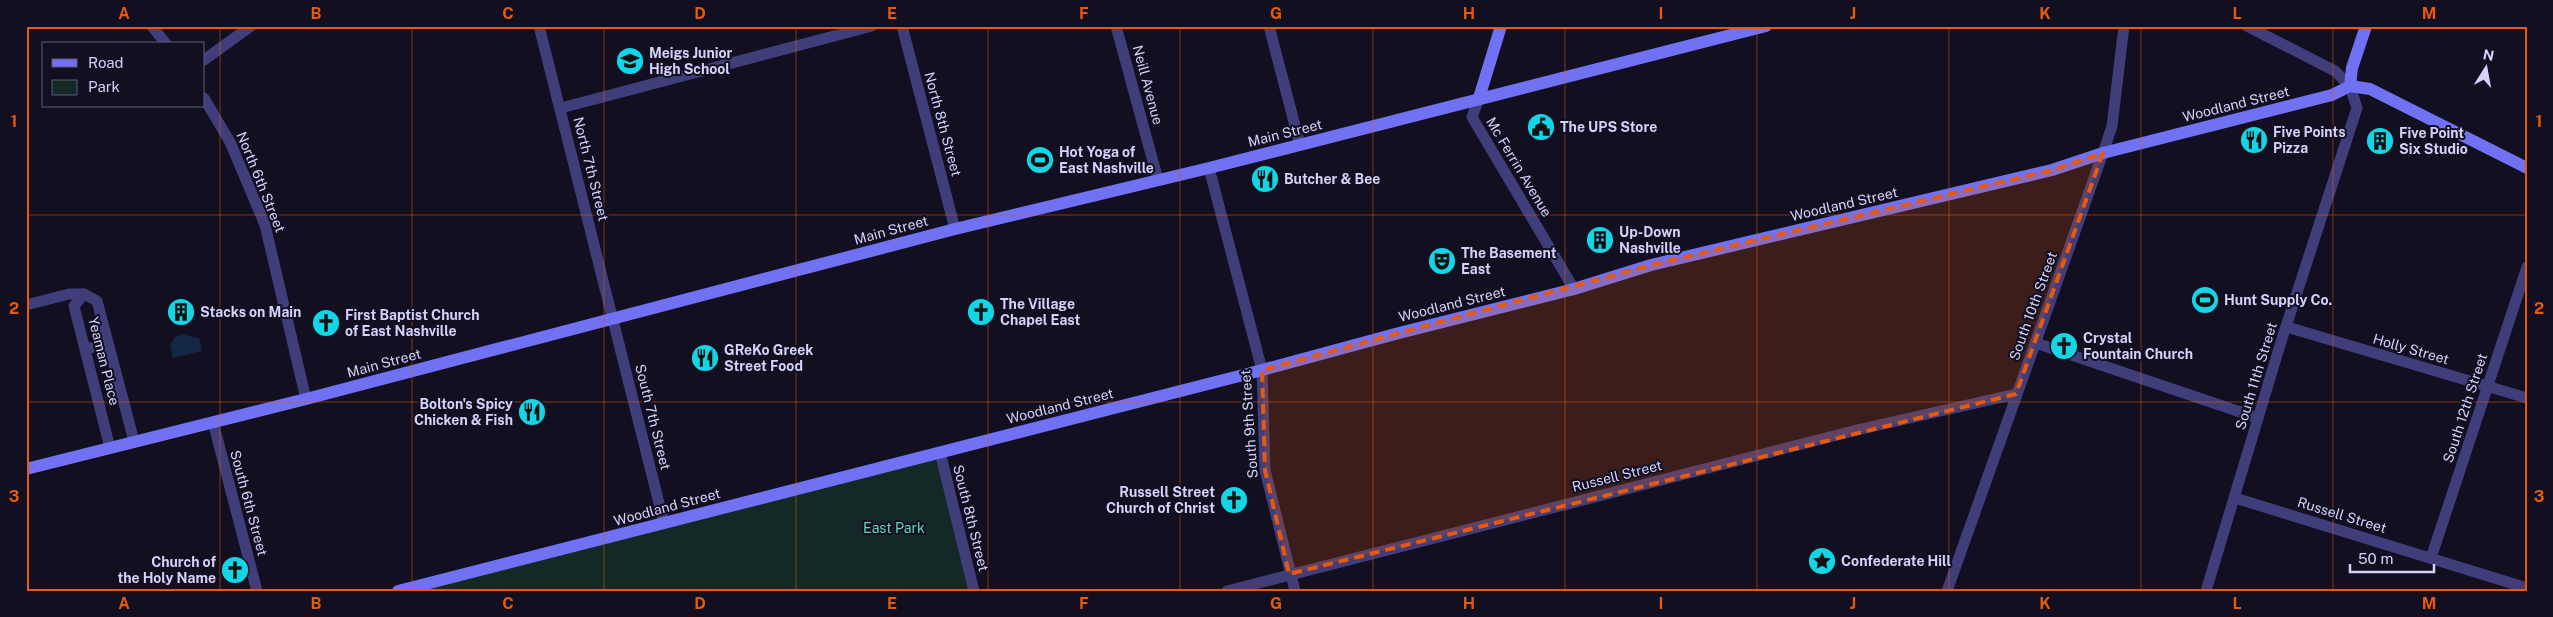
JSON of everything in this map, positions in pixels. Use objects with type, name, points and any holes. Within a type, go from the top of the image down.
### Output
[{"type":"street","points":[[152,26],[164,42]]},
{"type":"street","points":[[205,59],[251,26]]},
{"type":"street","name":"North 7th Street","points":[[539,26],[612,318]]},
{"type":"street","points":[[561,108],[872,26]]},
{"type":"street","name":"North 8th Street","points":[[902,26],[955,229]]},
{"type":"street","name":"Neill Avenue","points":[[1116,26],[1158,180]]},
{"type":"street","points":[[1269,26],[1300,145]]},
{"type":"street","name":"Mc Ferrin Avenue","points":[[1500,26],[1472,117],[1574,288]]},
{"type":"street","name":"Main Street","points":[[26,469],[306,399],[955,229],[1209,168],[1766,26]]},
{"type":"street","name":"South 10th Street","points":[[1948,591],[2112,126],[2124,26]]},
{"type":"street","points":[[2247,26],[2335,71],[2350,86],[2370,89],[2527,168]]},
{"type":"street","points":[[2350,86],[2352,68],[2366,26]]},
{"type":"street","name":"Woodland Street","points":[[398,591],[1262,370],[1574,288],[1651,265],[2052,170],[2103,153],[2332,95],[2350,86]]},
{"type":"street","name":"South 11th Street","points":[[2206,591],[2258,418],[2357,108],[2350,86]]},
{"type":"street","name":"North 6th Street","points":[[205,100],[230,142],[265,225],[306,399]]},
{"type":"street","name":"South 9th Street","points":[[1209,168],[1262,370],[1265,470],[1289,574],[1295,591]]},
{"type":"street","name":"South 12th Street","points":[[2431,558],[2527,267]]},
{"type":"street","points":[[26,305],[69,294],[84,294]]},
{"type":"street","name":"Yeaman Place","points":[[110,448],[74,306],[84,294],[96,301],[134,441]]},
{"type":"street","name":"South 7th Street","points":[[612,318],[664,523]]},
{"type":"street","name":"Holly Street","points":[[2287,327],[2389,359],[2527,398]]},
{"type":"street","points":[[2036,343],[2258,418]]},
{"type":"street","points":[[85,349],[108,344]]},
{"type":"street","name":"Russell Street","points":[[1227,591],[1857,430],[2016,394]]},
{"type":"street","name":"South 6th Street","points":[[213,422],[257,591]]},
{"type":"street","name":"South 8th Street","points":[[940,452],[974,591]]},
{"type":"street","name":"Russell Street","points":[[2235,498],[2527,588]]},
{"type":"highlighted area","points":[[2103,153],[2016,394],[1289,574],[1265,470],[1262,370],[1651,265],[2052,170]]},
{"type":"green space","name":"Hunt Supply Co.","points":[[2202,291],[2212,294],[2208,309],[2197,306]]},
{"type":"green space","name":"East Park","points":[[940,452],[973,591],[392,591]]},
{"type":"water","points":[[181,334],[199,338],[202,351],[173,358],[170,345],[174,338]]},
{"type":"place","name":"Meigs Junior High School","points":[[630,61]]},
{"type":"place","name":"The UPS Store","points":[[1541,127]]},
{"type":"place","name":"Five Points Pizza","points":[[2254,140]]},
{"type":"place","name":"Five Point Six Studio","points":[[2380,141]]},
{"type":"place","name":"Hot Yoga of East Nashville","points":[[1040,160]]},
{"type":"place","name":"Butcher & Bee","points":[[1265,179]]},
{"type":"place","name":"Up-Down Nashville","points":[[1600,240]]},
{"type":"place","name":"The Basement East","points":[[1442,261]]},
{"type":"place","name":"Hunt Supply Co.","points":[[2205,300]]},
{"type":"place","name":"Stacks on Main","points":[[181,312]]},
{"type":"place","name":"The Village Chapel East","points":[[981,312]]},
{"type":"place","name":"First Baptist Church of East Nashville","points":[[326,323]]},
{"type":"place","name":"Crystal Fountain Church","points":[[2064,346]]},
{"type":"place","name":"GReKo Greek Street Food","points":[[705,358]]},
{"type":"place","name":"Bolton's Spicy Chicken & Fish","points":[[532,412]]},
{"type":"place","name":"Russell Street Church of Christ","points":[[1234,500]]},
{"type":"place","name":"Confederate Hill","points":[[1822,561]]},
{"type":"place","name":"Church of the Holy Name","points":[[235,570]]}]
